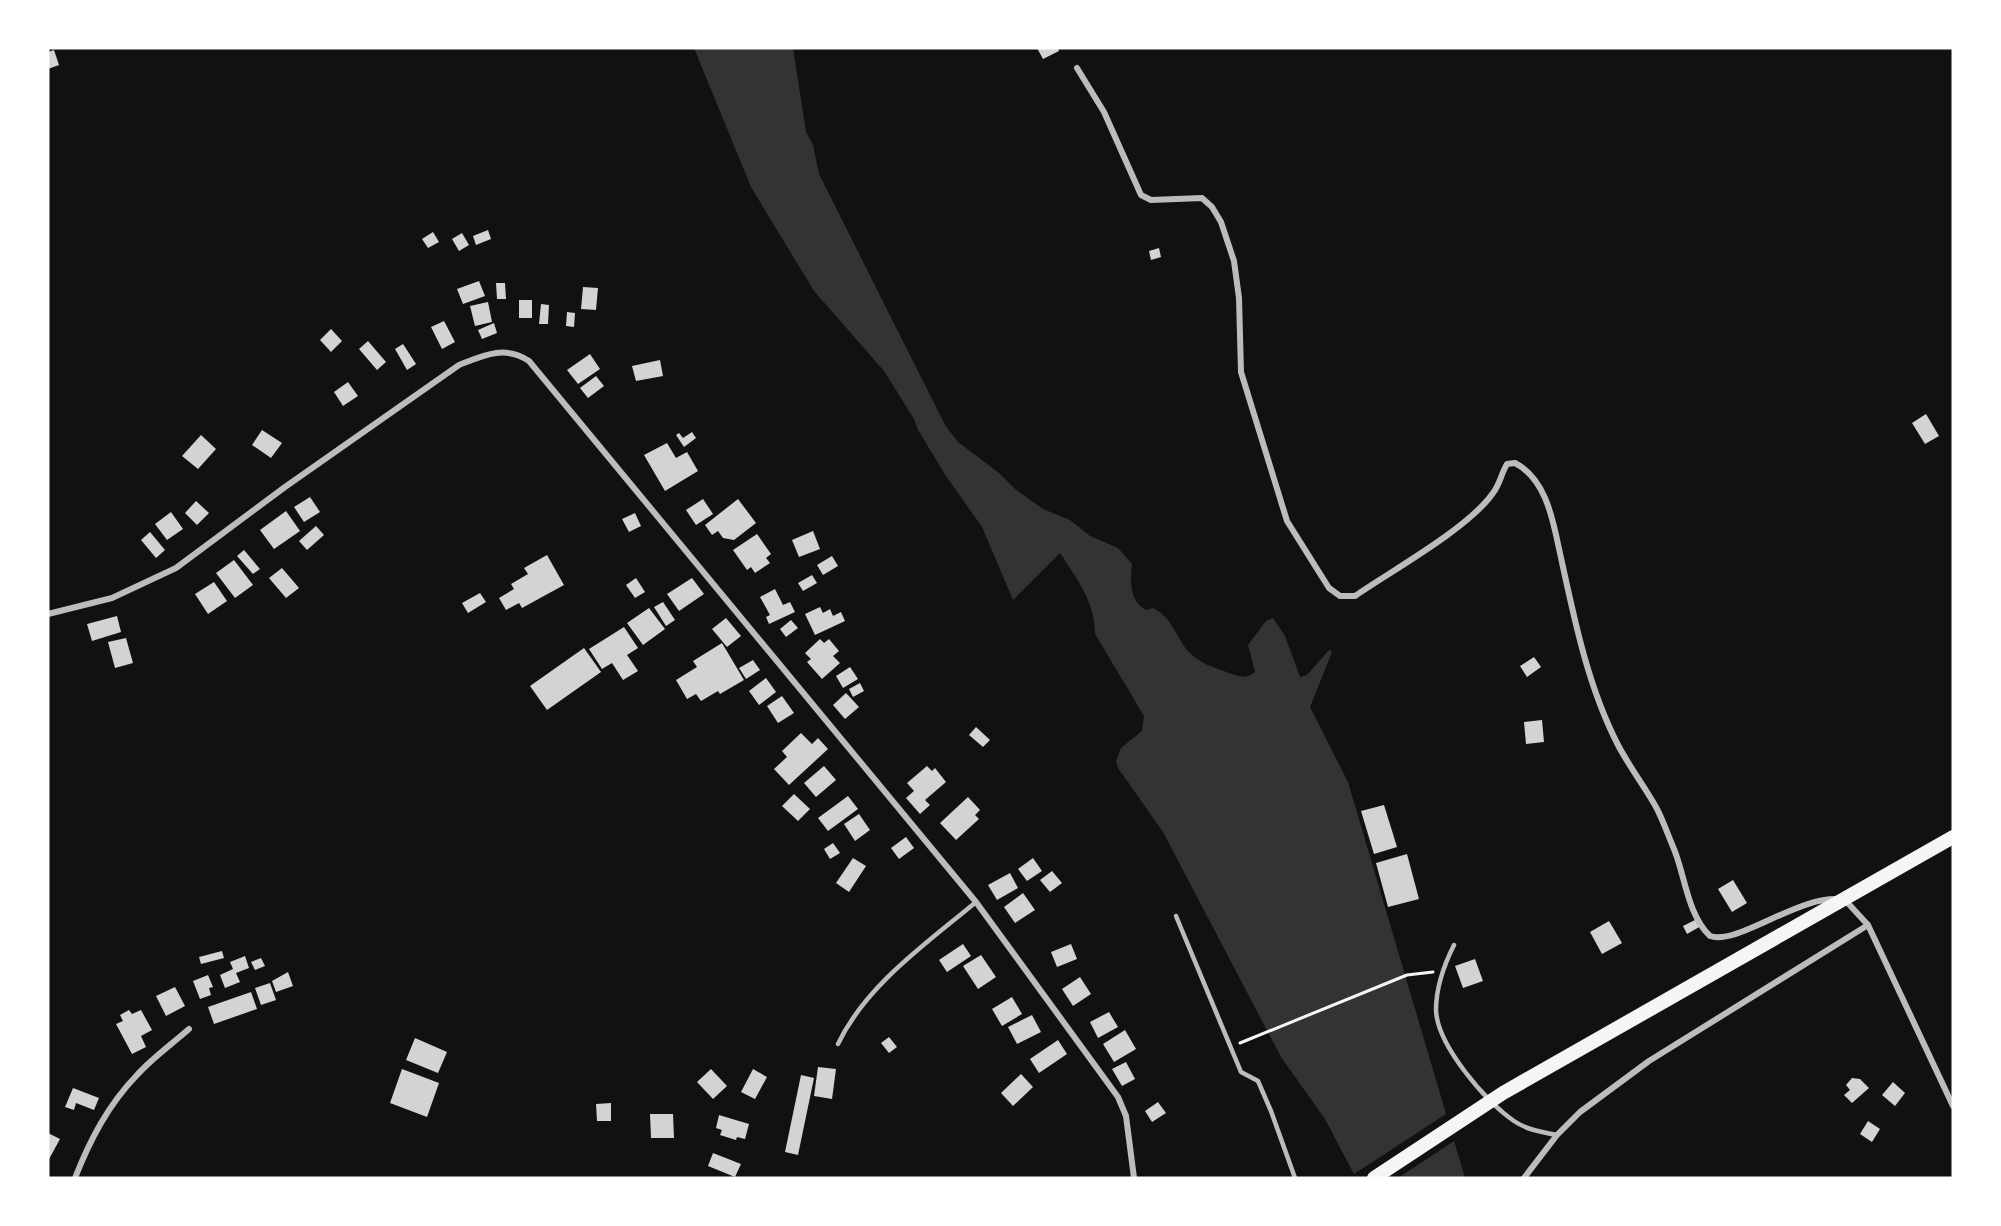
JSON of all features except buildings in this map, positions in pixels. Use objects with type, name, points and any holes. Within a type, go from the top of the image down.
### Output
[{"type":"main road","points":[[1374,1178],[1503,1093],[1953,837]]},
{"type":"street","points":[[1077,68],[1104,112],[1140,195],[1151,200],[1202,198],[1212,207],[1221,222],[1234,261],[1239,298],[1241,372],[1253,414],[1287,520],[1329,588],[1340,596],[1355,596],[1468,518],[1492,495],[1507,464],[1519,465],[1536,481],[1554,526],[1580,641],[1617,744],[1657,809],[1681,866],[1695,913],[1706,933],[1715,938],[1725,937],[1824,899],[1845,900],[1868,925],[1953,1106]]},
{"type":"street","points":[[48,614],[112,598],[176,568],[294,480],[459,365],[488,353],[518,354],[529,361],[976,902],[1118,1097],[1126,1116],[1134,1178]]},
{"type":"street","points":[[1524,1178],[1557,1135],[1580,1112],[1649,1061],[1868,925]]},
{"type":"street","points":[[75,1178],[88,1147],[109,1109],[137,1074],[189,1029]]},
{"type":"lane","points":[[838,1044],[849,1022],[902,965],[976,902]]},
{"type":"lane","points":[[1176,916],[1241,1072],[1258,1081],[1294,1178]]},
{"type":"lane","points":[[1454,945],[1441,971],[1436,1012],[1443,1034],[1460,1064],[1483,1093],[1512,1120],[1523,1126],[1557,1135]]},
{"type":"path","points":[[1249,1040],[1407,975],[1441,971]]},
{"type":"shaded area","points":[[694,48],[793,48],[806,132],[813,145],[819,174],[945,425],[958,442],[1043,509],[1070,520],[1090,536],[1118,548],[1132,564],[1131,583],[1136,601],[1146,610],[1153,608],[1160,612],[1188,651],[1202,662],[1236,676],[1252,674],[1255,672],[1248,645],[1266,621],[1273,618],[1285,636],[1300,677],[1307,675],[1329,650],[1332,652],[1310,707],[1348,782],[1465,1178],[1356,1178],[1325,1119],[1281,1057],[1163,832],[1118,768],[1116,761],[1121,748],[1142,731],[1144,716],[1095,634],[1092,612],[1079,582],[1060,553],[1013,600],[982,527],[946,476],[884,371],[814,291],[751,187]]},
{"type":"pier","points":[[1449,1112],[1457,1139],[1398,1178],[1352,1178],[1351,1176]]}]
